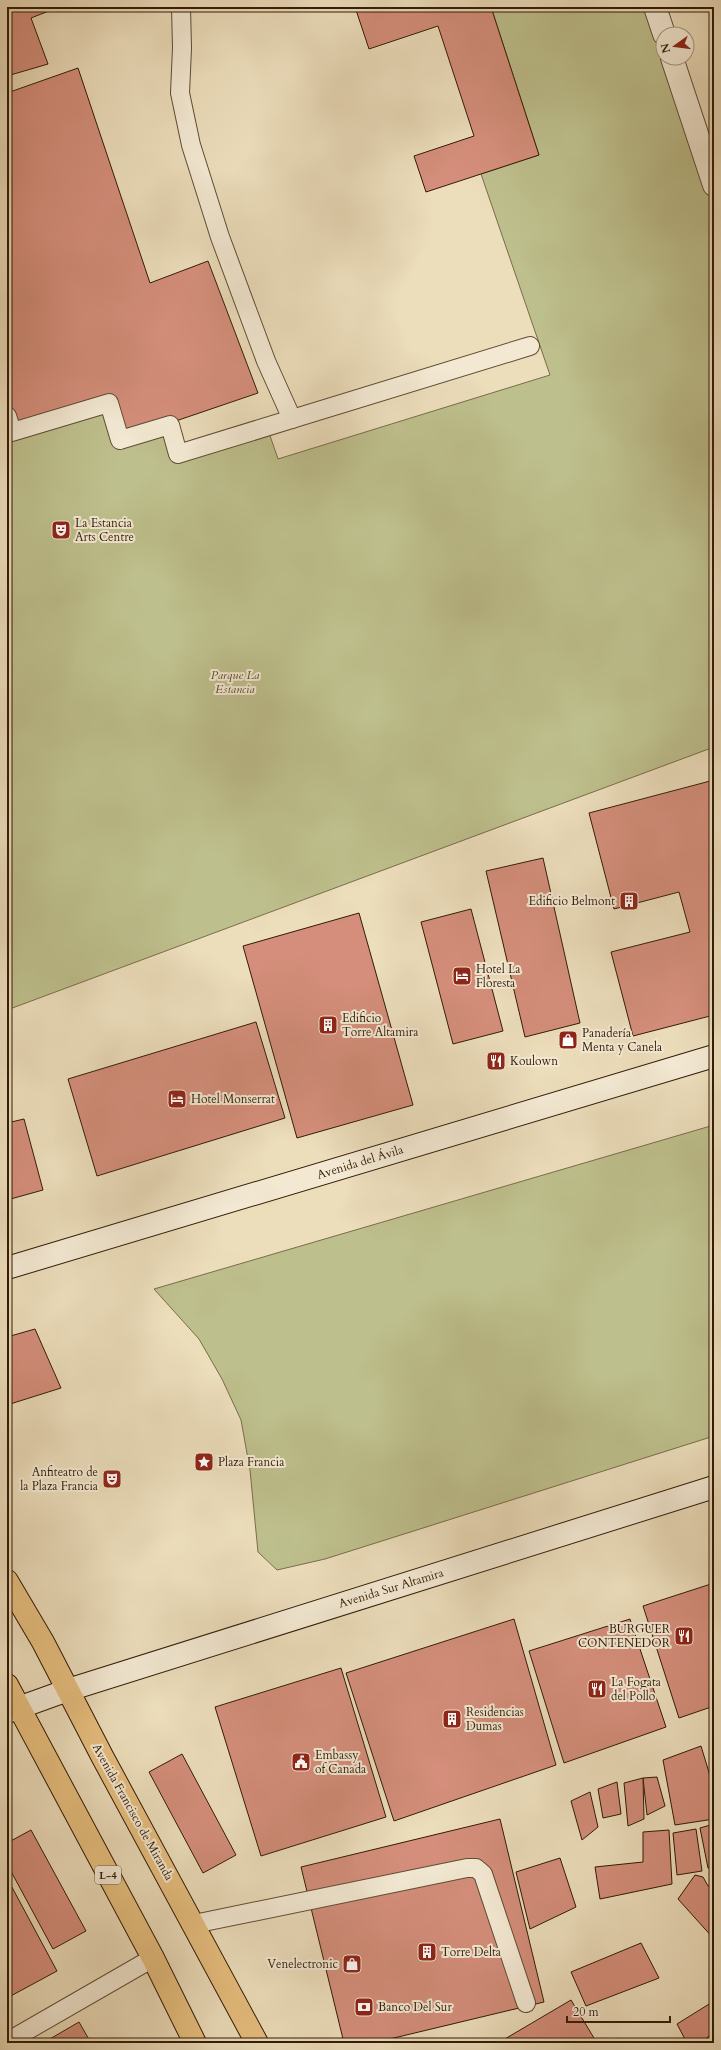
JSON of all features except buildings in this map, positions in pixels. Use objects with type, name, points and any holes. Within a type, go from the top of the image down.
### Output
[{"type":"main road","points":[[655,7],[661,26]]},
{"type":"main road","points":[[675,66],[714,185]]},
{"type":"main road","name":"Avenida del Ávila","points":[[7,1268],[714,1056]]},
{"type":"main road","name":"Avenida Sur Altamira","points":[[13,1710],[68,1690],[714,1486]]},
{"type":"main road","name":"Avenida Francisco de Miranda","points":[[7,1581],[43,1642],[102,1756],[257,2043]]},
{"type":"main road","name":"L-4","points":[[7,1685],[13,1710],[153,1958],[195,2043]]},
{"type":"lane","points":[[181,7],[182,48],[180,93],[190,144],[220,237],[266,361],[292,419]]},
{"type":"lane","points":[[7,416],[12,432],[109,403],[120,440],[170,425],[178,454],[530,346]]},
{"type":"lane","points":[[194,1924],[460,1869],[476,1868],[483,1874],[526,2004]]},
{"type":"lane","points":[[7,2042],[153,1958]]},
{"type":"green space","name":"Parque La Estancia","points":[[491,7],[655,7],[661,26],[655,26],[655,66],[666,66],[714,188],[714,747],[7,1010],[7,413],[109,403],[170,425],[178,454],[267,427],[278,459],[550,375],[481,174],[539,155]]},
{"type":"green space","points":[[714,1125],[714,1436],[325,1559],[277,1570],[258,1552],[250,1470],[241,1420],[222,1379],[199,1339],[154,1289]]},
{"type":"place","name":"La Estancia Arts Centre","points":[[61,530]]},
{"type":"place","name":"Edificio Belmont","points":[[629,901]]},
{"type":"place","name":"Hotel La Floresta","points":[[462,976]]},
{"type":"place","name":"Edificio Torre Altamira","points":[[328,1025]]},
{"type":"place","name":"Panadería Menta y Canela","points":[[568,1040]]},
{"type":"place","name":"Koulown","points":[[496,1061]]},
{"type":"place","name":"Hotel Monserrat","points":[[177,1099]]},
{"type":"place","name":"Plaza Francia","points":[[204,1462]]},
{"type":"place","name":"Anfiteatro de la Plaza Francia","points":[[112,1479]]},
{"type":"place","name":"BURGUER CONTENEDOR","points":[[684,1636]]},
{"type":"place","name":"La Fogata del Pollo","points":[[597,1689]]},
{"type":"place","name":"Residencias Dumas","points":[[452,1719]]},
{"type":"place","name":"Embassy of Canada","points":[[301,1762]]},
{"type":"place","name":"Torre Delta","points":[[427,1952]]},
{"type":"place","name":"Venelectronic","points":[[352,1964]]},
{"type":"place","name":"Banco Del Sur","points":[[364,2007]]}]
